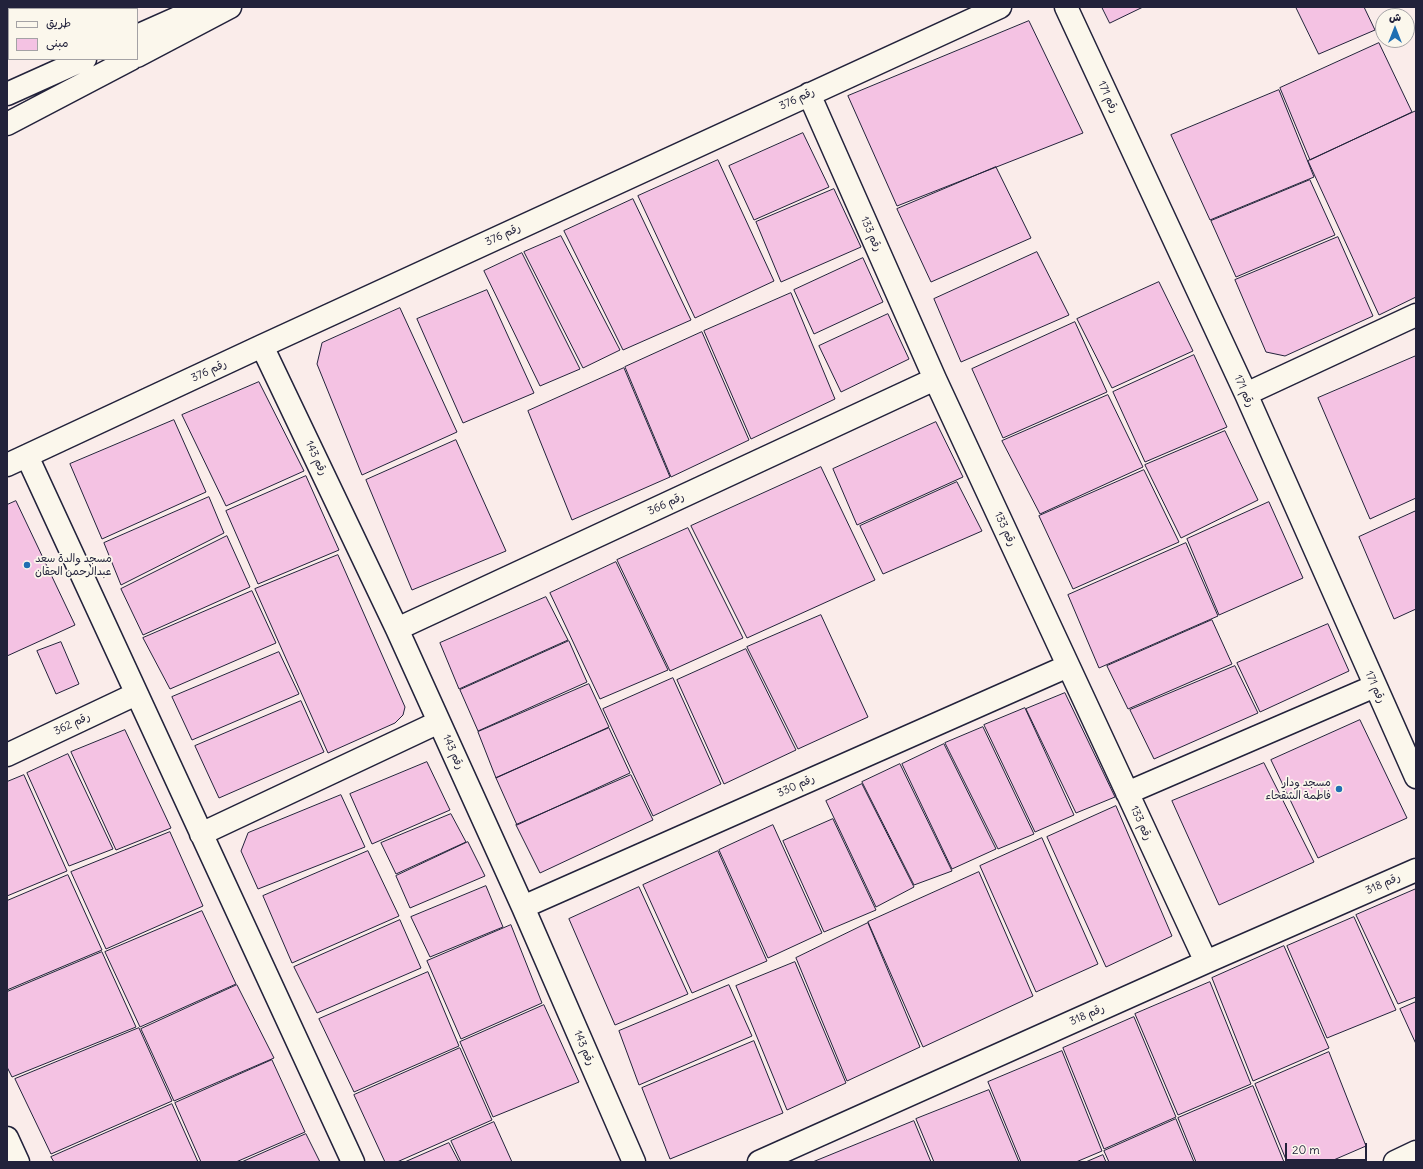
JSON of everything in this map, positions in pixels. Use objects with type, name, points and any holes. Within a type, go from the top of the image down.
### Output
[{"type":"main road","points":[[138,36],[201,7]]},
{"type":"main road","points":[[138,55],[230,7]]},
{"type":"main road","name":"رقم 376","points":[[7,465],[808,94],[1000,7]]},
{"type":"main road","name":"رقم 171","points":[[1066,7],[1246,394],[1416,777]]},
{"type":"main road","points":[[7,94],[83,60]]},
{"type":"main road","points":[[7,124],[129,60]]},
{"type":"main road","name":"رقم 133","points":[[808,94],[935,380],[1206,962]]},
{"type":"main road","points":[[1246,394],[1416,315]]},
{"type":"main road","name":"رقم 143","points":[[262,346],[397,629],[523,907],[634,1162]]},
{"type":"main road","name":"رقم 366","points":[[397,629],[935,380]]},
{"type":"main road","points":[[27,456],[352,1162]]},
{"type":"main road","name":"رقم 330","points":[[523,907],[1068,666]]},
{"type":"main road","points":[[1127,793],[1375,686]]},
{"type":"main road","name":"رقم 362","points":[[7,755],[136,694]]},
{"type":"main road","points":[[201,834],[439,722]]},
{"type":"main road","name":"رقم 318","points":[[759,1162],[790,1156],[1206,962],[1416,870]]},
{"type":"main road","points":[[7,1138],[18,1162]]},
{"type":"main road","points":[[1395,1162],[1416,1152]]},
{"type":"building","points":[[1102,7],[1143,7],[1110,23]]},
{"type":"building","points":[[1296,7],[1364,7],[1375,30],[1319,54]]},
{"type":"building","points":[[1029,21],[1083,133],[897,206],[848,96]]},
{"type":"building","points":[[1375,45],[1375,48],[1381,48],[1412,112],[1310,160],[1280,88]]},
{"type":"building","points":[[1279,90],[1314,177],[1210,220],[1171,135]]},
{"type":"building","points":[[1416,111],[1416,297],[1379,315],[1308,161]]},
{"type":"building","points":[[803,133],[829,187],[754,220],[729,166]]},
{"type":"building","points":[[718,160],[774,281],[695,318],[638,196]]},
{"type":"building","points":[[996,167],[1031,238],[931,282],[897,209]]},
{"type":"building","points":[[1310,180],[1335,235],[1236,277],[1211,221]]},
{"type":"building","points":[[834,189],[861,247],[781,282],[756,222]]},
{"type":"building","points":[[633,199],[691,320],[623,350],[564,231]]},
{"type":"building","points":[[561,236],[620,350],[583,368],[524,252]]},
{"type":"building","points":[[1338,237],[1373,316],[1285,356],[1266,352],[1235,280]]},
{"type":"building","points":[[1037,252],[1069,315],[961,362],[934,299]]},
{"type":"building","points":[[522,253],[580,369],[540,386],[484,271]]},
{"type":"building","points":[[863,258],[883,302],[814,334],[794,290]]},
{"type":"building","points":[[1159,282],[1193,351],[1112,388],[1077,319]]},
{"type":"building","points":[[487,290],[534,393],[463,423],[417,319]]},
{"type":"building","points":[[791,293],[835,399],[751,439],[704,331]]},
{"type":"building","points":[[400,308],[457,432],[362,475],[317,364],[322,343]]},
{"type":"building","points":[[888,314],[909,359],[841,392],[819,346]]},
{"type":"building","points":[[1075,322],[1107,392],[1003,438],[972,369]]},
{"type":"building","points":[[702,332],[749,440],[671,477],[625,367]]},
{"type":"building","points":[[1194,355],[1227,427],[1145,462],[1113,392]]},
{"type":"building","points":[[1416,356],[1416,498],[1370,519],[1318,398]]},
{"type":"building","points":[[624,368],[670,477],[572,520],[528,411]]},
{"type":"building","points":[[259,382],[304,471],[226,506],[182,415]]},
{"type":"building","points":[[1108,395],[1143,467],[1040,514],[1002,441]]},
{"type":"building","points":[[174,420],[206,492],[102,539],[70,464]]},
{"type":"building","points":[[936,422],[963,477],[857,525],[833,469]]},
{"type":"building","points":[[1225,431],[1258,500],[1181,538],[1145,465]]},
{"type":"building","points":[[456,440],[506,551],[412,590],[366,480]]},
{"type":"building","points":[[821,467],[875,580],[747,638],[691,526]]},
{"type":"building","points":[[1144,470],[1179,542],[1073,589],[1039,516]]},
{"type":"building","points":[[306,476],[339,550],[258,584],[226,511]]},
{"type":"building","points":[[957,482],[982,531],[883,574],[860,526]]},
{"type":"building","points":[[209,497],[224,533],[121,585],[104,543]]},
{"type":"building","name":"مسجد والدة سعد عبدالرحمن الحقان","points":[[16,501],[75,625],[7,656],[7,505]]},
{"type":"building","points":[[1269,502],[1303,578],[1219,615],[1187,539]]},
{"type":"building","points":[[1416,511],[1416,609],[1394,619],[1359,537]]},
{"type":"building","points":[[688,528],[743,638],[670,671],[617,560]]},
{"type":"building","points":[[227,536],[250,587],[143,635],[121,589]]},
{"type":"building","points":[[1186,543],[1218,616],[1099,668],[1068,595]]},
{"type":"building","points":[[338,555],[405,707],[403,715],[395,723],[328,753],[255,589]]},
{"type":"building","points":[[616,562],[668,670],[600,699],[550,593]]},
{"type":"building","points":[[252,591],[276,643],[170,689],[143,638]]},
{"type":"building","points":[[546,597],[568,640],[459,689],[440,643]]},
{"type":"building","points":[[821,615],[868,717],[798,749],[747,647]]},
{"type":"building","points":[[1212,620],[1232,664],[1128,709],[1107,666]]},
{"type":"building","points":[[1328,624],[1349,671],[1260,712],[1237,663]]},
{"type":"building","points":[[569,641],[587,682],[478,731],[460,690]]},
{"type":"building","points":[[61,642],[79,684],[56,694],[37,651]]},
{"type":"building","points":[[746,649],[796,750],[724,784],[677,680]]},
{"type":"building","points":[[279,652],[299,694],[192,740],[172,697]]},
{"type":"building","points":[[1235,666],[1258,713],[1154,759],[1130,710]]},
{"type":"building","points":[[673,678],[721,784],[653,816],[603,709]]},
{"type":"building","points":[[589,684],[609,727],[496,778],[478,732]]},
{"type":"building","points":[[1065,693],[1115,797],[1076,813],[1026,709]]},
{"type":"building","points":[[301,701],[324,752],[219,798],[195,746]]},
{"type":"building","points":[[1025,708],[1074,815],[1035,832],[984,725]]},
{"type":"building","name":"مسجد ودار فاطمة الشقحاء","points":[[1360,720],[1407,818],[1318,858],[1271,760]]},
{"type":"building","points":[[983,727],[1034,834],[998,849],[945,743]]},
{"type":"building","points":[[609,728],[630,773],[517,825],[496,778]]},
{"type":"building","points":[[125,730],[171,828],[116,850],[71,752]]},
{"type":"building","points":[[944,744],[996,849],[952,869],[902,764]]},
{"type":"building","points":[[68,754],[113,849],[69,866],[27,773]]},
{"type":"building","points":[[427,762],[450,810],[372,844],[350,794]]},
{"type":"building","points":[[1264,763],[1314,862],[1219,905],[1172,801]]},
{"type":"building","points":[[900,764],[952,871],[914,885],[862,782]]},
{"type":"building","points":[[24,775],[67,871],[7,896],[7,782]]},
{"type":"building","points":[[631,775],[653,820],[540,873],[516,825]]},
{"type":"building","points":[[862,784],[914,887],[876,907],[826,801]]},
{"type":"building","points":[[341,795],[365,847],[258,889],[241,851],[248,833]]},
{"type":"building","points":[[1116,806],[1172,936],[1106,967],[1047,837]]},
{"type":"building","points":[[451,814],[466,842],[396,874],[381,843]]},
{"type":"building","points":[[833,819],[876,910],[824,932],[783,841]]},
{"type":"building","points":[[773,825],[822,933],[768,958],[719,850]]},
{"type":"building","points":[[170,832],[203,906],[106,949],[71,872]]},
{"type":"building","points":[[1042,838],[1098,964],[1036,992],[980,866]]},
{"type":"building","points":[[468,842],[485,876],[410,908],[396,876]]},
{"type":"building","points":[[368,851],[399,916],[292,963],[263,896]]},
{"type":"building","points":[[718,851],[767,961],[692,993],[643,885]]},
{"type":"building","points":[[979,872],[1033,996],[923,1047],[868,922]]},
{"type":"building","points":[[68,875],[102,950],[7,990],[7,901]]},
{"type":"building","points":[[486,886],[503,927],[430,957],[411,917]]},
{"type":"building","points":[[639,887],[688,994],[615,1025],[569,919]]},
{"type":"building","points":[[1416,889],[1416,997],[1398,1004],[1356,915]]},
{"type":"building","points":[[202,911],[236,984],[140,1027],[105,952]]},
{"type":"building","points":[[1354,917],[1396,1010],[1327,1038],[1287,946]]},
{"type":"building","points":[[400,920],[421,968],[317,1013],[294,967]]},
{"type":"building","points":[[868,923],[920,1047],[847,1081],[796,958]]},
{"type":"building","points":[[511,925],[542,1003],[461,1039],[427,961]]},
{"type":"building","points":[[1284,946],[1329,1048],[1253,1081],[1212,978]]},
{"type":"building","points":[[102,952],[136,1027],[12,1077],[7,1067],[7,992]]},
{"type":"building","points":[[795,962],[846,1083],[787,1110],[736,986]]},
{"type":"building","points":[[428,972],[459,1046],[354,1092],[319,1019]]},
{"type":"building","points":[[1210,982],[1251,1084],[1178,1115],[1135,1014]]},
{"type":"building","points":[[237,985],[274,1058],[174,1101],[141,1029]]},
{"type":"building","points":[[729,985],[752,1036],[639,1085],[619,1031]]},
{"type":"building","points":[[1416,1002],[1416,1044],[1400,1009]]},
{"type":"building","points":[[544,1005],[579,1082],[493,1117],[460,1042]]},
{"type":"building","points":[[1134,1017],[1176,1117],[1104,1149],[1063,1048]]},
{"type":"building","points":[[139,1028],[172,1101],[51,1154],[15,1079]]},
{"type":"building","points":[[754,1041],[783,1113],[670,1159],[642,1088]]},
{"type":"building","points":[[460,1048],[492,1120],[397,1162],[385,1162],[354,1095]]},
{"type":"building","points":[[1062,1051],[1102,1151],[1076,1162],[1021,1162],[988,1082]]},
{"type":"building","points":[[1329,1052],[1366,1146],[1329,1162],[1287,1162],[1255,1084]]},
{"type":"building","points":[[272,1060],[305,1132],[236,1162],[201,1162],[175,1103]]},
{"type":"building","points":[[1253,1086],[1284,1162],[1196,1162],[1178,1118]]},
{"type":"building","points":[[989,1090],[1019,1162],[934,1162],[916,1119]]},
{"type":"building","points":[[172,1104],[198,1162],[54,1162],[51,1157]]},
{"type":"building","points":[[1176,1119],[1194,1162],[1109,1162],[1104,1151]]},
{"type":"building","points":[[914,1121],[931,1162],[813,1162]]},
{"type":"building","points":[[494,1122],[512,1162],[461,1162],[451,1141]]},
{"type":"building","points":[[306,1134],[320,1162],[242,1162]]},
{"type":"building","points":[[449,1143],[459,1162],[405,1162]]},
{"type":"building","points":[[1103,1155],[1106,1162],[1086,1162]]},
{"type":"place","name":"مسجد والدة سعد عبدالرحمن الحقان","points":[[27,565]]},
{"type":"place","name":"مسجد ودار فاطمة الشقحاء","points":[[1339,789]]}]
